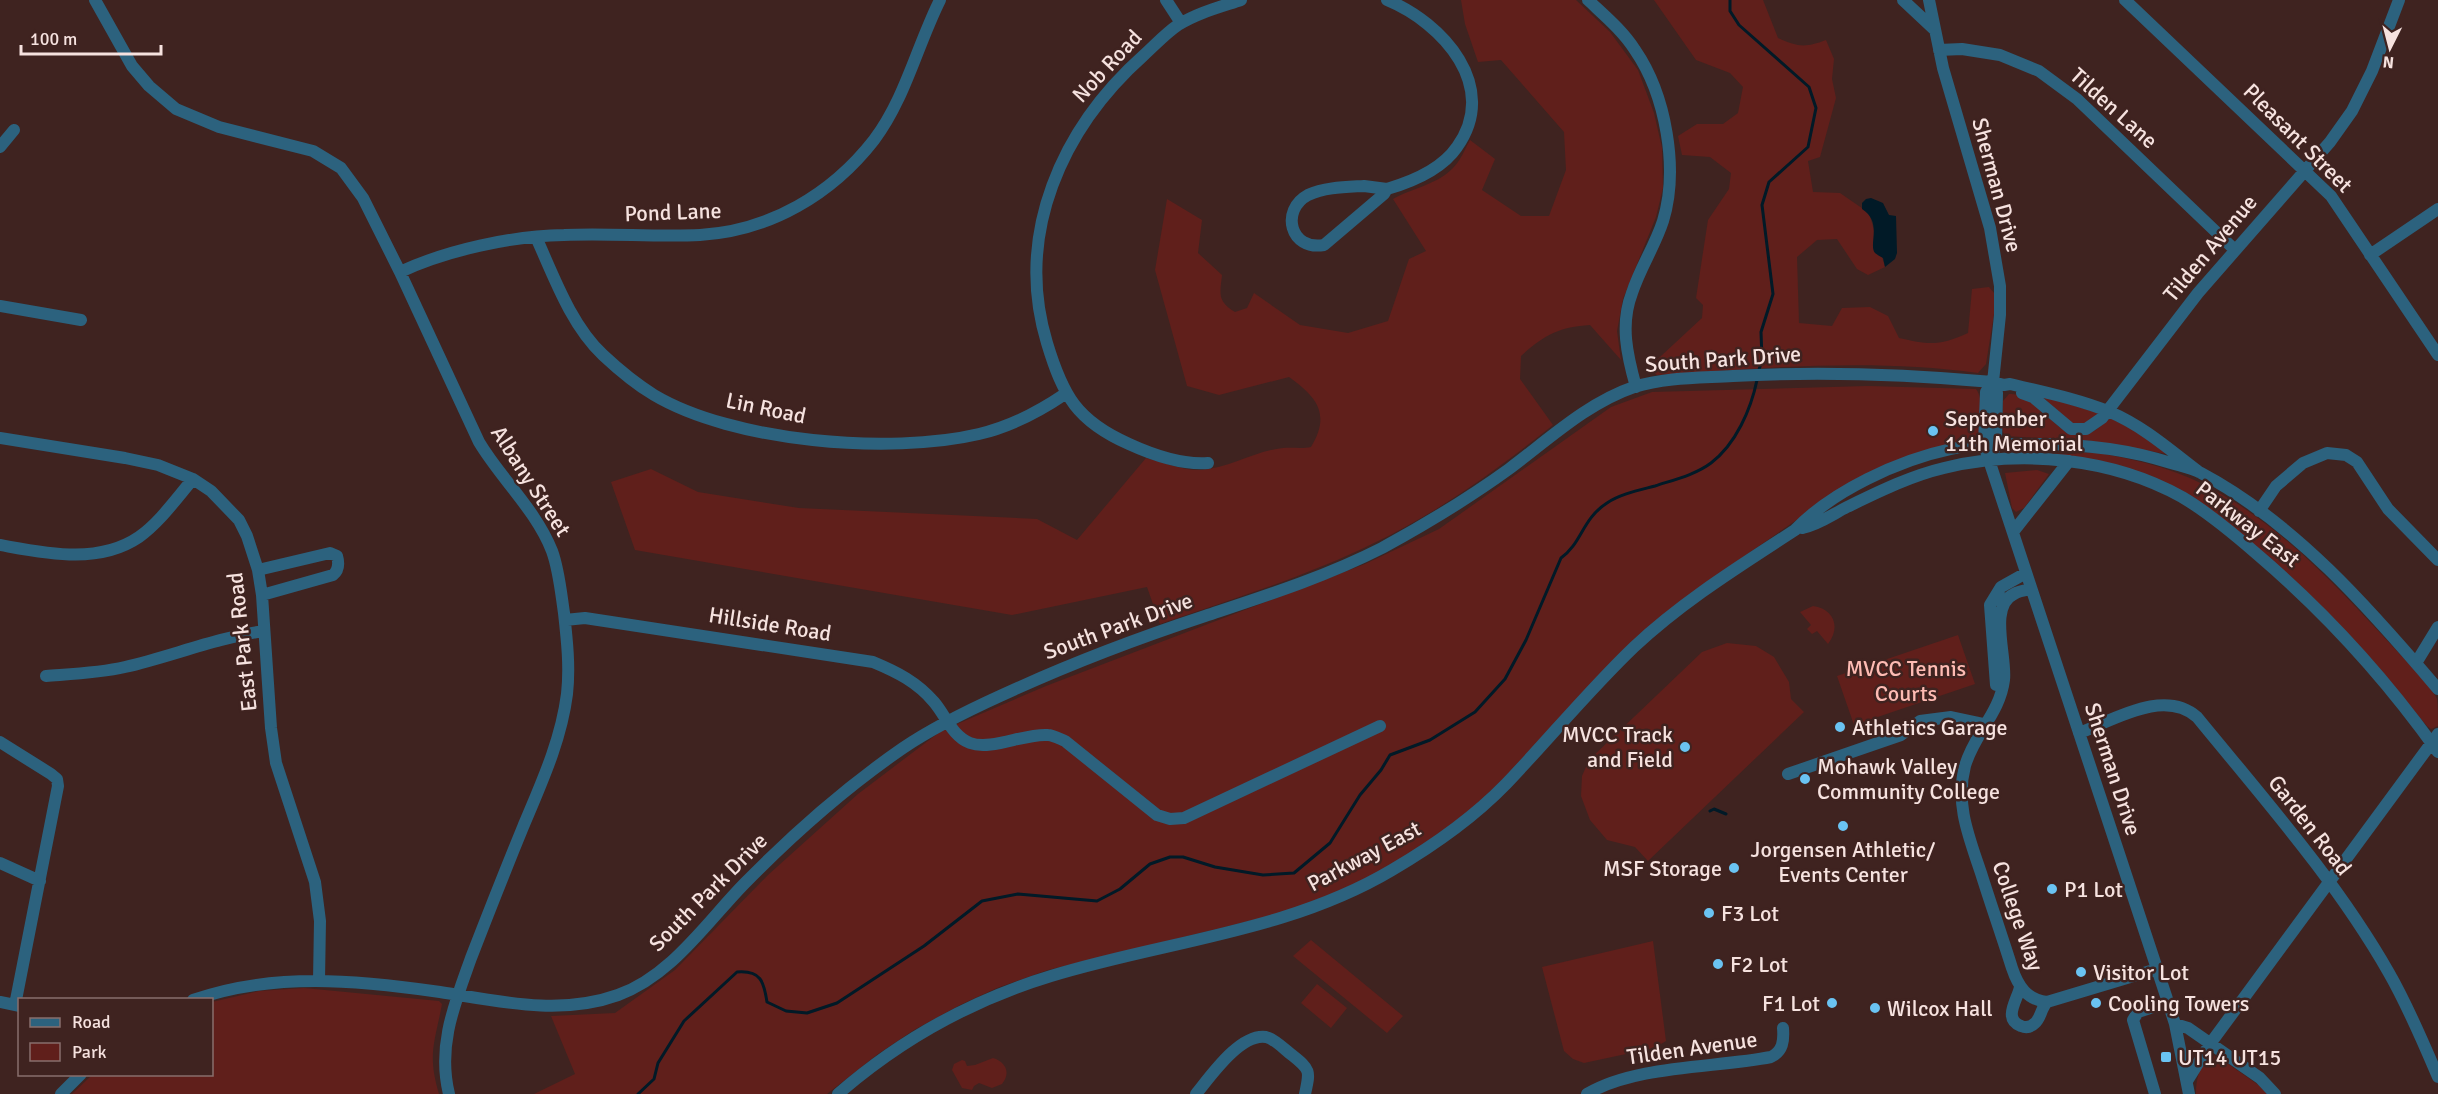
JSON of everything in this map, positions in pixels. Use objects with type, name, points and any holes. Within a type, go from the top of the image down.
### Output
[{"type":"street","name":"Albany Street","points":[[95,0],[135,70],[160,97],[176,109],[219,127],[313,151],[333,162],[363,198],[479,442],[490,462],[543,531],[553,553],[565,620],[569,669],[561,731],[549,766],[492,902],[458,995],[445,1042],[444,1065],[449,1094]]},
{"type":"street","name":"Pond Lane","points":[[400,272],[417,264],[478,247],[536,237],[700,235],[726,232],[785,214],[808,201],[851,168],[875,138],[897,102],[940,0]]},
{"type":"street","points":[[1166,0],[1181,23]]},
{"type":"street","name":"Nob Road","points":[[1208,463],[1196,464],[1161,456],[1118,439],[1095,425],[1075,408],[1065,394],[1053,365],[1042,326],[1037,291],[1038,254],[1044,211],[1063,159],[1087,118],[1104,95],[1134,64],[1181,23],[1202,13],[1241,0]]},
{"type":"street","points":[[1387,0],[1415,14],[1443,38],[1469,76],[1473,91],[1472,112],[1465,135],[1457,149],[1424,174],[1387,189],[1364,186],[1329,189],[1309,195],[1297,202],[1292,214],[1292,226],[1297,237],[1311,246],[1324,245],[1387,189]]},
{"type":"street","points":[[1588,0],[1621,32],[1643,63],[1658,99],[1671,165],[1669,198],[1662,222],[1628,303],[1625,329],[1627,356],[1636,387]]},
{"type":"street","points":[[1903,0],[1935,30]]},
{"type":"street","name":"Sherman Drive","points":[[1929,0],[1939,50],[1983,199],[2000,286],[1998,384],[1986,392],[1990,460],[2175,1024],[2188,1088]]},
{"type":"street","name":"Pleasant Street","points":[[2125,0],[2331,196],[2438,356]]},
{"type":"street","name":"Tilden Avenue","points":[[1998,384],[2033,397],[2067,427],[2076,430],[2090,427],[2108,411],[2198,293],[2330,142],[2352,111],[2372,71],[2399,0]]},
{"type":"street","name":"Tilden Lane","points":[[1939,50],[1962,49],[2000,56],[2039,71],[2077,99],[2235,250]]},
{"type":"street","points":[[0,147],[14,130]]},
{"type":"street","points":[[2370,255],[2438,209]]},
{"type":"street","name":"Lin Road","points":[[536,237],[571,310],[583,331],[601,353],[624,374],[654,395],[703,416],[753,430],[823,441],[876,444],[928,442],[979,434],[1005,425],[1046,407],[1065,394]]},
{"type":"street","points":[[0,306],[81,320]]},
{"type":"street","name":"South Park Drive","points":[[196,998],[252,984],[297,980],[319,980],[558,1006],[592,1002],[619,995],[641,984],[669,963],[742,886],[835,798],[905,747],[947,721],[1075,662],[1276,592],[1329,572],[1378,549],[1442,514],[1611,396],[1636,387],[1682,379],[1818,373],[1885,373],[2010,384],[2108,411]]},
{"type":"street","name":"Parkway East","points":[[2108,411],[2147,432],[2199,472],[2259,511],[2332,574],[2382,625],[2438,689]]},
{"type":"street","name":"East Park Road","points":[[0,438],[158,465],[193,479],[224,503],[239,520],[258,570],[262,595],[276,763],[315,882],[320,921],[319,980]]},
{"type":"street","name":"Parkway East","points":[[838,1094],[908,1041],[950,1016],[999,994],[1052,976],[1228,933],[1303,912],[1391,871],[1464,822],[1505,785],[1554,729],[1607,674],[1667,619],[1714,583],[1795,530],[1804,521],[1849,490],[1881,473],[1912,460],[1951,449],[1990,444],[2085,444],[2130,451],[2199,472]]},
{"type":"street","points":[[2259,511],[2276,486],[2303,463],[2327,453],[2351,457],[2357,462],[2388,509],[2438,560]]},
{"type":"street","name":"Parkway East","points":[[1795,530],[1807,527],[1912,477],[1990,460],[2020,458],[2069,461],[2134,477],[2182,498],[2225,527],[2278,572],[2341,633],[2436,743]]},
{"type":"street","points":[[2013,532],[2069,461]]},
{"type":"street","points":[[0,545],[76,555],[98,554],[122,546],[139,536],[161,517],[193,479]]},
{"type":"street","points":[[258,570],[330,553],[337,556],[339,562],[333,574],[262,595]]},
{"type":"street","name":"College Way","points":[[1986,722],[1996,684],[1990,605],[2001,587],[2026,573]]},
{"type":"street","name":"College Way","points":[[2031,589],[2014,593],[2005,601],[2001,611],[2004,677],[1996,708],[1986,722],[1966,764],[1961,790],[1965,827],[1989,900],[2020,987],[2034,999],[2046,1002],[2157,969]]},
{"type":"street","name":"Hillside Road","points":[[565,620],[585,618],[873,662],[915,683],[934,702],[958,736],[972,744],[1049,735],[1065,741],[1157,814],[1170,819],[1184,818],[1380,726]]},
{"type":"street","points":[[2415,663],[2438,627]]},
{"type":"street","points":[[46,676],[84,674],[124,667],[230,636],[264,631]]},
{"type":"street","name":"Garden Road","points":[[2079,733],[2158,705],[2176,705],[2187,709],[2204,725],[2329,882],[2390,974],[2438,1077]]},
{"type":"street","points":[[1788,774],[1901,735],[1912,725],[1926,720],[1951,717],[1986,722]]},
{"type":"street","points":[[0,742],[57,779],[58,786],[18,998]]},
{"type":"street","points":[[2188,1088],[2210,1044],[2329,882],[2436,743]]},
{"type":"street","points":[[0,862],[40,881]]},
{"type":"street","points":[[2020,987],[2011,1010],[2012,1018],[2017,1024],[2025,1027],[2033,1025],[2046,1002]]},
{"type":"street","points":[[0,1002],[17,1005]]},
{"type":"street","points":[[2155,1094],[2133,1020],[2138,1012],[2168,1002]]},
{"type":"street","points":[[2175,1024],[2188,1028],[2260,1078],[2275,1094]]},
{"type":"street","name":"Tilden Avenue","points":[[1587,1094],[1600,1086],[1628,1078],[1771,1057],[1783,1044],[1783,1028]]},
{"type":"street","points":[[1196,1094],[1227,1057],[1256,1038],[1271,1039],[1307,1067],[1309,1076],[1305,1094]]},
{"type":"street","points":[[61,1094],[79,1076]]},
{"type":"green space","points":[[1461,0],[1576,0],[1610,32],[1638,70],[1654,113],[1662,148],[1663,188],[1656,217],[1623,299],[1617,331],[1621,360],[1590,325],[1552,333],[1529,349],[1521,356],[1520,379],[1553,425],[1467,489],[1422,518],[1348,555],[1268,587],[1160,624],[1147,587],[1012,615],[635,550],[611,482],[651,469],[698,492],[799,508],[1037,519],[1077,540],[1146,458],[1181,468],[1201,470],[1212,469],[1262,452],[1311,447],[1320,425],[1318,407],[1314,399],[1289,377],[1219,395],[1187,386],[1155,270],[1167,199],[1202,220],[1198,253],[1222,275],[1221,296],[1229,308],[1235,312],[1247,308],[1254,293],[1300,325],[1348,333],[1388,321],[1409,259],[1426,251],[1393,199],[1446,174],[1457,163],[1470,140],[1495,159],[1482,190],[1521,216],[1549,216],[1566,170],[1564,132],[1501,60],[1478,62],[1465,24]]},
{"type":"green space","points":[[1654,0],[1763,0],[1778,38],[1802,45],[1826,40],[1834,59],[1832,79],[1836,98],[1820,157],[1808,161],[1813,192],[1840,193],[1869,213],[1885,267],[1868,275],[1857,269],[1837,239],[1817,240],[1797,257],[1799,323],[1832,326],[1842,308],[1870,307],[1888,316],[1899,338],[1927,343],[1942,342],[1968,333],[1972,289],[1989,287],[1994,293],[1994,314],[1986,364],[1978,373],[1938,368],[1858,365],[1778,367],[1657,375],[1647,369],[1702,318],[1703,305],[1696,298],[1708,220],[1729,189],[1731,173],[1710,157],[1682,155],[1678,136],[1697,124],[1723,124],[1738,113],[1743,87],[1730,73],[1696,60]]},
{"type":"green space","points":[[1868,386],[1976,389],[1981,405],[1978,436],[1973,440],[1834,494],[1707,582],[1474,807],[1430,841],[1387,868],[1344,890],[1299,908],[1048,970],[997,988],[914,1030],[878,1054],[827,1094],[534,1094],[575,1074],[551,1016],[615,1013],[675,970],[768,875],[858,794],[941,731],[1046,686],[1365,564],[1439,529],[1611,407],[1652,392]]},
{"type":"green space","points":[[2009,394],[2031,401],[2066,431],[2077,434],[2091,432],[2110,418],[2140,433],[2167,454],[2091,441],[2005,436],[2002,430],[2003,401]]},
{"type":"green space","points":[[2040,395],[2098,413],[2097,419],[2075,426]]},
{"type":"green space","points":[[2093,452],[2139,461],[2196,481],[2237,503],[2286,540],[2332,583],[2424,681],[2437,699],[2438,726],[2431,729],[2427,726],[2366,654],[2170,487],[2038,453]]},
{"type":"green space","points":[[2037,470],[2049,474],[2024,508],[2016,512],[2012,508],[2005,473]]},
{"type":"green space","points":[[1813,606],[1826,611],[1835,625],[1828,644],[1817,631],[1812,634],[1807,629],[1811,625],[1800,612]]},
{"type":"green space","name":"MVCC Tennis Courts","points":[[1958,635],[1975,684],[1854,725],[1837,676]]},
{"type":"green space","name":"MVCC Track and Field","points":[[1727,643],[1756,646],[1774,657],[1789,682],[1791,699],[1804,712],[1648,861],[1635,847],[1607,840],[1590,820],[1581,796],[1582,776],[1589,760],[1702,652]]},
{"type":"green space","points":[[1311,940],[1403,1016],[1387,1033],[1293,956]]},
{"type":"green space","points":[[1653,941],[1666,1041],[1654,1048],[1584,1063],[1573,1059],[1564,1051],[1542,967]]},
{"type":"green space","points":[[1317,984],[1347,1008],[1331,1028],[1301,1003]]},
{"type":"green space","points":[[304,988],[439,1001],[442,1004],[435,1039],[433,1068],[439,1094],[72,1094],[91,1076],[213,1076],[213,1002],[259,991]]},
{"type":"green space","points":[[2213,1056],[2218,1057],[2260,1086],[2267,1094],[2196,1094],[2201,1067]]},
{"type":"green space","points":[[993,1058],[1006,1068],[1005,1080],[1002,1084],[992,1088],[979,1083],[972,1090],[962,1088],[952,1070],[954,1064],[962,1060],[967,1066],[975,1065]]},
{"type":"water","points":[[1871,198],[1883,203],[1889,215],[1896,216],[1897,253],[1895,259],[1885,267],[1883,258],[1873,249],[1872,220],[1862,209],[1862,203]]},
{"type":"waterway","points":[[1730,0],[1730,11],[1739,25],[1809,87],[1816,108],[1808,147],[1769,182],[1762,205],[1773,294],[1761,332],[1762,359],[1759,370]]},
{"type":"waterway","points":[[638,1094],[654,1079],[658,1063],[684,1021],[737,972],[756,975],[763,983],[767,1002],[786,1011],[807,1013],[837,1003],[924,946],[982,901],[1018,894],[1097,901],[1120,889],[1150,864],[1170,857],[1183,857],[1215,867],[1263,875],[1294,873],[1330,843],[1360,795],[1390,755],[1430,740],[1475,712],[1505,679],[1526,640],[1561,558],[1574,545],[1592,516],[1618,497],[1684,477],[1711,463],[1735,436],[1751,403],[1757,380]]},
{"type":"waterway","points":[[1710,811],[1714,809],[1726,814]]},
{"type":"place","name":"September 11th Memorial","points":[[1933,431]]},
{"type":"place","name":"Athletics Garage","points":[[1840,727]]},
{"type":"place","name":"MVCC Track and Field","points":[[1685,747]]},
{"type":"place","name":"Mohawk Valley Community College","points":[[1805,779]]},
{"type":"place","name":"Jorgensen Athletic/ Events Center","points":[[1843,826]]},
{"type":"place","name":"MSF Storage","points":[[1734,868]]},
{"type":"place","name":"P1 Lot","points":[[2052,889]]},
{"type":"place","name":"F3 Lot","points":[[1709,913]]},
{"type":"place","name":"F2 Lot","points":[[1718,964]]},
{"type":"place","name":"Visitor Lot","points":[[2081,972]]},
{"type":"place","name":"F1 Lot","points":[[1832,1003]]},
{"type":"place","name":"Cooling Towers","points":[[2096,1003]]},
{"type":"place","name":"Wilcox Hall","points":[[1875,1008]]},
{"type":"place","name":"UT14 UT15","points":[[2166,1057]]}]
